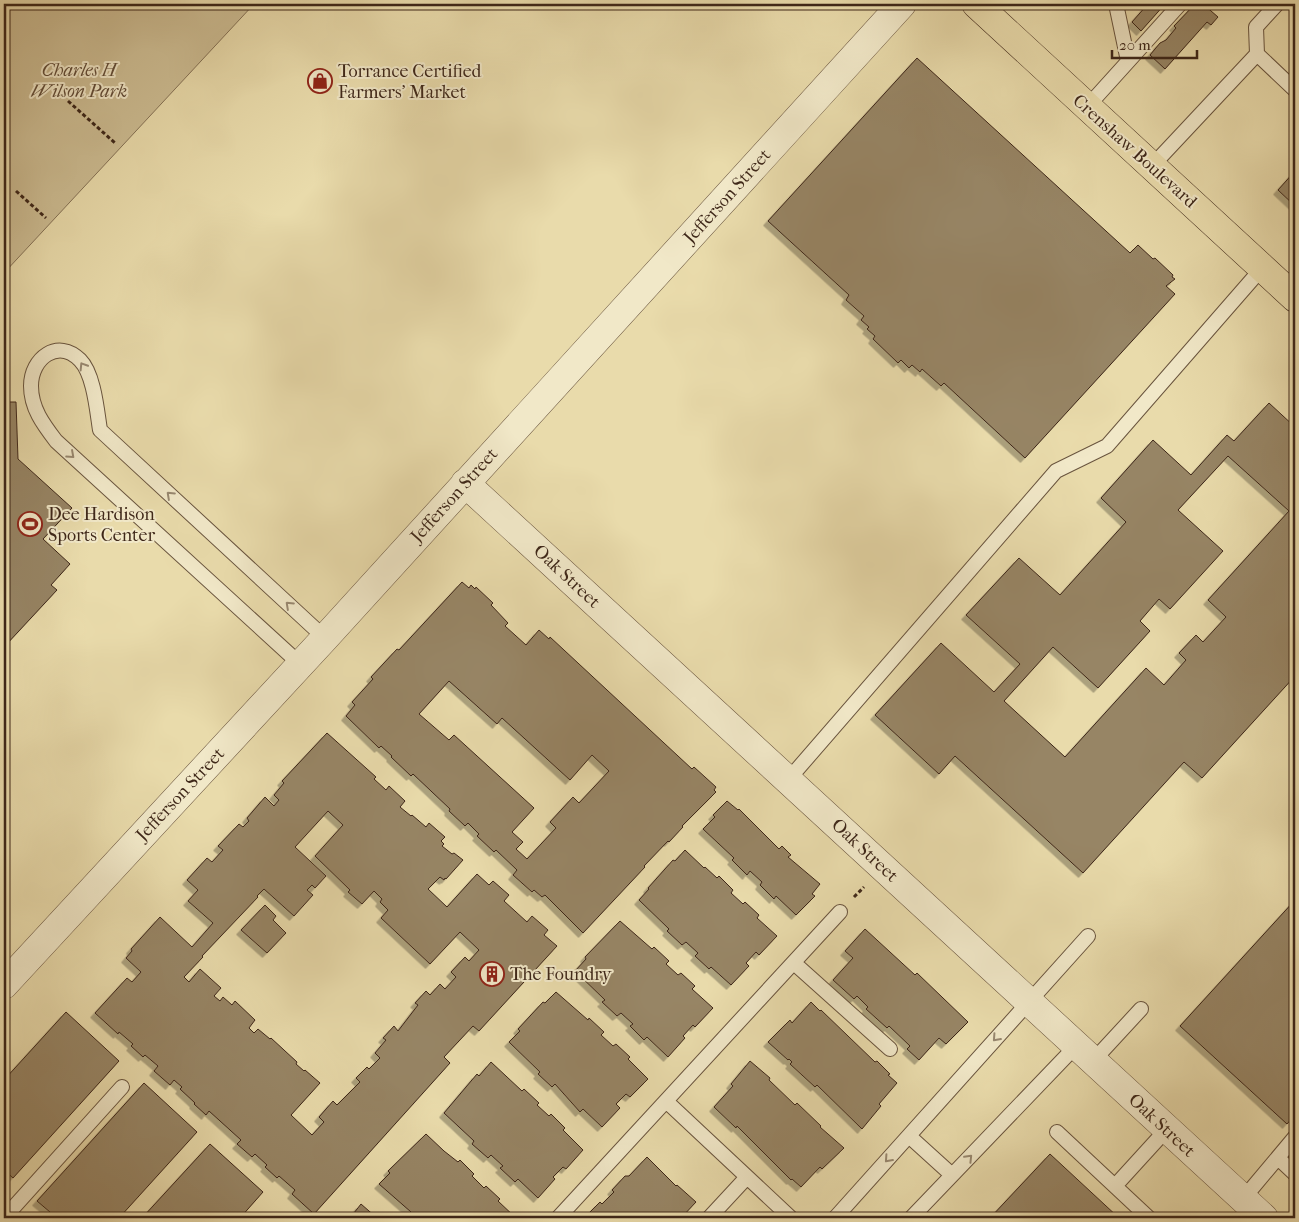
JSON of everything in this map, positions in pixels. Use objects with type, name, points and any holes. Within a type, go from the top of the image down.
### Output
[{"type":"main road","name":"Crenshaw Boulevard","points":[[976,4],[1295,298]]},
{"type":"street","name":"Jefferson Street","points":[[4,985],[325,638],[902,4]]},
{"type":"street","name":"Oak Street","points":[[466,483],[1264,1218]]},
{"type":"lane","points":[[1116,4],[1128,61]]},
{"type":"lane","points":[[1087,107],[1180,4]]},
{"type":"lane","points":[[1276,4],[1256,27],[1257,54],[1295,90]]},
{"type":"lane","points":[[1152,166],[1257,54]]},
{"type":"lane","points":[[788,780],[1056,471],[1107,446],[1263,267]]},
{"type":"lane","points":[[300,664],[56,441],[42,422],[34,404],[31,384],[36,366],[44,355],[57,350],[70,353],[81,361],[92,381],[100,430],[325,638]]},
{"type":"lane","points":[[558,1218],[840,912]]},
{"type":"lane","points":[[835,1218],[1088,936]]},
{"type":"lane","points":[[794,963],[890,1049]]},
{"type":"lane","points":[[911,1218],[952,1175],[1084,1053],[1141,1009]]},
{"type":"lane","points":[[4,1218],[122,1087]]},
{"type":"lane","points":[[666,1101],[791,1218]]},
{"type":"lane","points":[[1115,1186],[1167,1129]]},
{"type":"lane","points":[[1057,1132],[1149,1218]]},
{"type":"lane","points":[[909,1136],[952,1175]]},
{"type":"lane","points":[[1243,1199],[1295,1137]]},
{"type":"lane","points":[[1278,1158],[1295,1174]]},
{"type":"lane","points":[[709,1218],[747,1177]]},
{"type":"path","points":[[68,101],[115,143]]},
{"type":"path","points":[[16,192],[46,218]]},
{"type":"path","points":[[840,912],[883,867]]},
{"type":"green space","name":"Charles H Wilson Park","points":[[4,4],[254,4],[4,273]]},
{"type":"building","points":[[1145,4],[1165,4],[1141,31],[1132,22],[1147,5]]},
{"type":"building","points":[[1195,4],[1203,4],[1218,17],[1211,25],[1207,22],[1165,69],[1150,55],[1160,43],[1166,40],[1176,28],[1174,26]]},
{"type":"building","points":[[917,58],[1130,253],[1138,245],[1153,259],[1155,258],[1175,279],[1166,286],[1175,294],[1025,458],[944,383],[941,386],[922,369],[920,372],[912,365],[909,368],[901,360],[898,363],[873,339],[875,336],[861,320],[864,316],[846,300],[849,295],[768,221]]},
{"type":"building","points":[[1295,171],[1295,206],[1278,190]]},
{"type":"building","name":"Dee Hardison Sports Center","points":[[4,402],[16,402],[18,459],[72,508],[43,539],[70,564],[51,585],[57,590],[5,646]]},
{"type":"building","points":[[1269,403],[1295,427],[1295,676],[1202,778],[1184,762],[1083,873],[955,756],[939,774],[875,715],[941,643],[994,692],[1020,664],[966,615],[1019,558],[1060,595],[1126,522],[1101,498],[1153,440],[1191,475],[1227,435],[1234,441]],"holes":[[[1228,456],[1289,511],[1208,600],[1226,617],[1203,642],[1196,635],[1179,653],[1186,660],[1164,685],[1146,668],[1065,757],[1004,701],[1053,647],[1098,688],[1150,631],[1140,621],[1159,599],[1170,609],[1223,551],[1178,510]]]},
{"type":"building","points":[[462,582],[469,588],[471,585],[475,589],[476,587],[493,603],[491,605],[508,623],[505,626],[526,645],[539,630],[549,639],[550,637],[692,769],[694,767],[716,787],[714,790],[716,792],[644,866],[583,933],[545,895],[542,897],[534,890],[532,892],[513,875],[517,870],[496,850],[494,852],[477,836],[479,834],[468,823],[465,826],[413,774],[411,776],[392,756],[381,746],[379,748],[346,716],[355,705],[352,702],[373,679],[371,677],[397,649],[399,650]],"holes":[[[449,681],[497,724],[502,718],[570,780],[592,755],[609,771],[579,803],[573,797],[550,822],[556,828],[527,859],[516,849],[523,842],[512,832],[534,808],[454,735],[449,740],[419,714]]]},
{"type":"building","name":"The Foundry","points":[[327,733],[376,777],[374,779],[386,790],[389,786],[405,801],[400,807],[426,827],[429,823],[445,837],[441,841],[444,844],[442,846],[463,860],[446,879],[444,880],[440,877],[428,889],[447,907],[477,874],[489,885],[493,881],[509,895],[504,901],[527,922],[532,916],[548,930],[544,935],[557,946],[479,1031],[473,1026],[444,1057],[450,1063],[314,1214],[292,1194],[295,1190],[279,1176],[277,1178],[255,1154],[252,1157],[237,1144],[241,1140],[209,1111],[206,1115],[180,1089],[182,1087],[174,1080],[170,1085],[154,1071],[158,1066],[145,1055],[143,1057],[131,1046],[133,1044],[119,1032],[118,1034],[95,1013],[127,978],[132,982],[141,972],[126,958],[132,951],[131,949],[160,917],[192,947],[213,923],[188,901],[198,890],[187,880],[207,858],[212,862],[223,850],[218,846],[239,824],[243,827],[249,821],[247,818],[265,797],[274,806],[279,800],[274,795],[284,783],[282,781]],"holes":[[[328,811],[343,825],[315,856],[350,890],[348,892],[362,904],[374,891],[382,899],[380,902],[388,910],[381,918],[430,964],[460,932],[479,950],[469,961],[465,957],[451,972],[456,977],[445,989],[440,984],[430,995],[426,991],[415,1003],[418,1005],[398,1031],[394,1026],[383,1038],[386,1040],[375,1053],[380,1058],[356,1078],[360,1082],[337,1105],[333,1101],[319,1117],[324,1122],[312,1135],[291,1115],[320,1083],[296,1064],[297,1062],[271,1038],[258,1029],[254,1033],[249,1028],[255,1020],[235,1001],[232,1005],[223,997],[220,1001],[214,996],[221,988],[200,969],[189,982],[184,977],[264,889],[294,916],[313,895],[307,890],[312,885],[315,888],[326,876],[295,847]]]},
{"type":"building","points":[[727,801],[739,809],[779,849],[782,846],[791,855],[788,857],[820,884],[812,894],[815,896],[796,915],[776,896],[774,899],[760,885],[762,882],[750,871],[747,875],[732,860],[734,858],[703,829],[715,817],[713,815]]},
{"type":"building","points":[[685,850],[717,878],[719,876],[733,890],[731,893],[743,904],[745,902],[759,915],[757,918],[777,936],[759,955],[756,952],[746,963],[749,966],[731,985],[695,956],[698,953],[686,942],[682,945],[667,931],[669,929],[639,900],[673,860],[675,861]]},
{"type":"building","points":[[1295,900],[1295,1115],[1287,1124],[1180,1026]]},
{"type":"building","points":[[265,905],[276,916],[273,920],[286,933],[267,953],[241,930]]},
{"type":"building","points":[[620,921],[669,961],[666,964],[678,975],[681,973],[695,986],[692,989],[713,1008],[695,1027],[693,1025],[683,1036],[685,1038],[668,1057],[647,1037],[644,1040],[630,1026],[633,1024],[621,1013],[617,1016],[602,1002],[605,1000],[575,971],[586,959],[585,957]]},
{"type":"building","points":[[865,929],[915,975],[917,973],[968,1022],[946,1044],[939,1038],[919,1060],[907,1049],[910,1046],[889,1026],[887,1028],[866,1009],[868,1007],[857,996],[854,999],[833,980],[853,958],[845,951]]},
{"type":"building","points":[[556,992],[604,1032],[601,1035],[613,1046],[616,1044],[630,1057],[628,1059],[648,1079],[630,1097],[626,1094],[616,1104],[620,1108],[602,1127],[583,1109],[580,1112],[555,1084],[552,1087],[538,1074],[540,1072],[509,1042],[520,1031],[518,1029],[543,1002],[545,1003]]},
{"type":"building","points":[[811,1002],[875,1062],[877,1061],[897,1083],[879,1104],[881,1106],[862,1129],[817,1085],[815,1087],[790,1064],[792,1062],[789,1059],[768,1042],[790,1020],[792,1023]]},
{"type":"building","points":[[66,1012],[119,1061],[13,1178],[4,1170],[4,1080]]},
{"type":"building","points":[[750,1061],[770,1078],[769,1080],[795,1105],[797,1103],[844,1148],[822,1169],[820,1167],[801,1187],[791,1180],[737,1126],[736,1128],[714,1107],[733,1086],[731,1084]]},
{"type":"building","points":[[491,1062],[522,1091],[524,1089],[549,1116],[551,1114],[565,1128],[563,1130],[583,1150],[566,1169],[563,1167],[553,1177],[555,1179],[538,1198],[518,1179],[515,1182],[500,1168],[503,1166],[491,1155],[488,1158],[472,1144],[474,1141],[444,1113],[477,1074],[479,1076]]},
{"type":"building","points":[[144,1083],[197,1132],[119,1218],[57,1218],[37,1201]]},
{"type":"building","points":[[426,1134],[458,1162],[460,1160],[474,1174],[472,1176],[484,1188],[486,1186],[500,1199],[498,1201],[516,1218],[411,1218],[408,1215],[411,1212],[379,1184],[390,1173],[388,1171]]},
{"type":"building","points":[[210,1144],[263,1192],[240,1218],[142,1218]]},
{"type":"building","points":[[1050,1154],[1119,1218],[990,1218]]},
{"type":"building","points":[[647,1157],[676,1186],[696,1202],[681,1218],[589,1218],[586,1216],[600,1202],[602,1204],[614,1192],[612,1190],[625,1176],[629,1176]]},
{"type":"building","points":[[361,1204],[377,1218],[350,1218]]},
{"type":"place","name":"Torrance Certified Farmers' Market","points":[[320,81]]},
{"type":"place","name":"Dee Hardison Sports Center","points":[[30,524]]},
{"type":"place","name":"The Foundry","points":[[492,974]]}]
